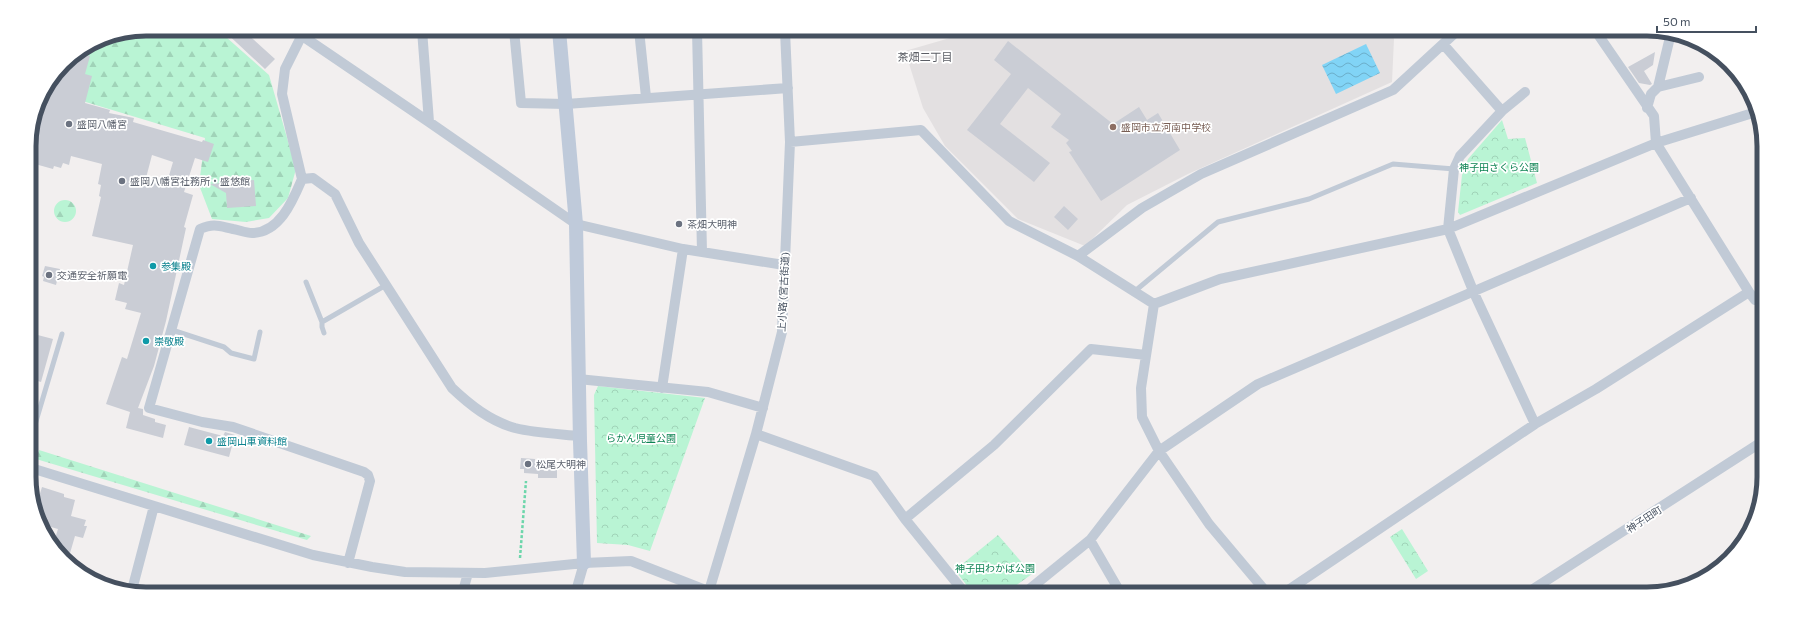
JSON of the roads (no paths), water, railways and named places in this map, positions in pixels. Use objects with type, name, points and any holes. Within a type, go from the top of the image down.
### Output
[{"type":"street","points":[[301,36],[286,68],[282,94],[302,179],[292,202],[282,217],[278,222],[263,231],[252,233],[211,224],[200,229],[172,330],[148,408],[202,422],[233,427],[364,472],[370,481],[348,563]]},
{"type":"street","points":[[309,36],[576,224],[683,249],[784,265]]},
{"type":"street","points":[[422,36],[429,122]]},
{"type":"street","points":[[515,36],[521,102],[566,104],[788,88]]},
{"type":"street","points":[[560,36],[576,224],[579,436],[584,563],[577,587]]},
{"type":"street","points":[[640,36],[646,98]]},
{"type":"street","points":[[697,36],[702,252]]},
{"type":"street","name":"上小路 (宮古街道)","points":[[710,587],[756,434],[782,332],[790,142],[785,36]]},
{"type":"street","points":[[1078,256],[1142,208],[1201,174],[1393,90],[1452,36]]},
{"type":"street","points":[[1293,587],[1535,424],[1755,296],[1656,143],[1654,116],[1647,108],[1599,36]]},
{"type":"street","points":[[1658,87],[1670,39]]},
{"type":"street","points":[[1443,44],[1502,111]]},
{"type":"street","points":[[1647,108],[1651,94],[1658,87],[1699,77]]},
{"type":"street","points":[[1525,92],[1502,111],[1460,156],[1454,169],[1448,229],[1474,292],[1535,424]]},
{"type":"street","points":[[1154,304],[1220,278],[1448,229],[1656,143],[1752,113]]},
{"type":"street","points":[[790,142],[921,130],[1009,221],[1078,256],[1154,304]]},
{"type":"street","points":[[302,179],[313,178],[335,194],[360,243],[452,388],[486,416],[515,428],[579,436]]},
{"type":"street","points":[[1032,587],[1090,540],[1159,450],[1258,384],[1691,198]]},
{"type":"street","points":[[662,388],[683,249]]},
{"type":"street","points":[[1154,304],[1141,388],[1142,417],[1159,450],[1209,524],[1262,587]]},
{"type":"street","points":[[905,519],[994,445],[1091,349],[1146,355]]},
{"type":"street","points":[[578,379],[708,392],[763,408]]},
{"type":"street","points":[[756,434],[874,476],[905,519],[960,587]]},
{"type":"street","name":"神子田町","points":[[1536,587],[1757,445]]},
{"type":"street","points":[[36,470],[313,555],[348,563],[405,572],[468,573],[584,563],[631,561],[699,587]]},
{"type":"street","points":[[133,586],[154,506]]},
{"type":"street","points":[[1090,540],[1117,587]]},
{"type":"street","points":[[464,587],[468,573]]},
{"type":"lane","points":[[1135,291],[1218,222],[1309,199],[1393,164],[1454,169]]},
{"type":"lane","points":[[306,282],[322,322],[324,332]]},
{"type":"lane","points":[[322,322],[386,285]]},
{"type":"lane","points":[[172,330],[224,347],[231,353],[254,359],[260,332]]},
{"type":"lane","points":[[36,421],[62,334]]},
{"type":"water","points":[[1366,44],[1380,73],[1336,94],[1322,65]]},
{"type":"place","name":"盛岡八幡宮","points":[[69,124]]},
{"type":"place","name":"盛岡市立河南中学校","points":[[1113,127]]},
{"type":"place","name":"盛岡八幡宮社務所・盛悠館","points":[[122,181]]},
{"type":"place","name":"茶畑大明神","points":[[679,224]]},
{"type":"place","name":"参集殿","points":[[153,266]]},
{"type":"place","name":"交通安全祈願電","points":[[49,275]]},
{"type":"place","name":"崇敬殿","points":[[146,341]]},
{"type":"place","name":"盛岡山車資料館","points":[[209,441]]},
{"type":"place","name":"松尾大明神","points":[[528,464]]},
{"type":"district","name":"茶畑二丁目","points":[[925,57]]},
{"type":"park label","name":"神子田さくら公園","points":[[1499,167]]},
{"type":"park label","name":"らかん児童公園","points":[[641,438]]},
{"type":"park label","name":"神子田わかば公園","points":[[995,568]]}]
